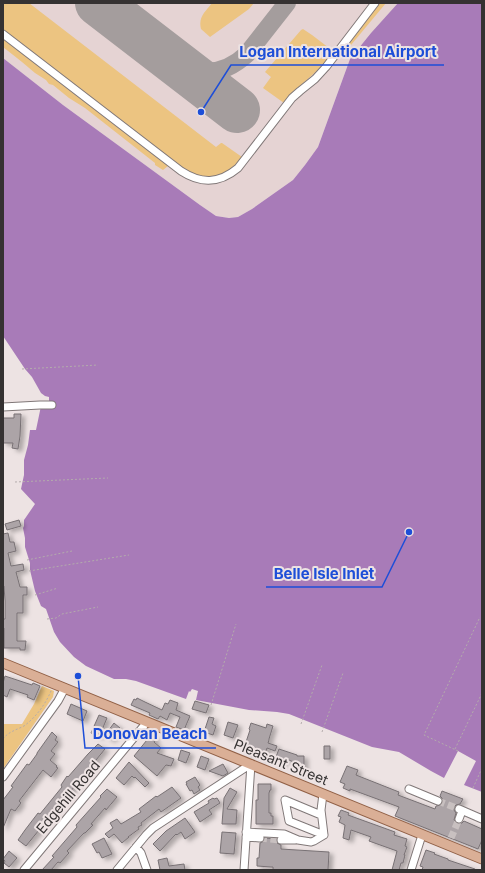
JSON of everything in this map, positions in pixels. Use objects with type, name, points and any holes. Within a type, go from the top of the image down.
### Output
[{"type":"main road","name":"Pleasant Street","points":[[3,663],[422,835],[449,842],[482,859]]},
{"type":"street","points":[[3,34],[181,172],[190,177],[212,181],[221,179],[238,168],[292,98],[315,79],[326,67],[375,3]]},
{"type":"street","points":[[4,407],[52,405]]},
{"type":"street","points":[[3,777],[58,701],[65,688]]},
{"type":"street","name":"Edgehill Road","points":[[24,870],[147,722]]},
{"type":"street","points":[[244,870],[251,764]]},
{"type":"street","points":[[117,870],[149,831],[251,764]]},
{"type":"street","points":[[408,789],[438,801]]},
{"type":"street","points":[[323,794],[321,815],[324,835]]},
{"type":"street","points":[[321,815],[285,800],[289,821],[324,835]]},
{"type":"street","points":[[459,819],[460,810],[482,819]]},
{"type":"street","points":[[246,834],[260,838]]},
{"type":"street","points":[[246,834],[284,834],[300,841]]},
{"type":"street","points":[[281,840],[314,841],[324,835]]},
{"type":"street","points":[[411,870],[422,835]]},
{"type":"street","points":[[136,846],[141,853],[147,870]]},
{"type":"path","points":[[22,369],[98,365]]},
{"type":"path","points":[[16,482],[108,478]]},
{"type":"path","points":[[27,560],[72,551]]},
{"type":"path","points":[[28,571],[129,555]]},
{"type":"path","points":[[35,595],[58,588]]},
{"type":"path","points":[[47,619],[56,618],[62,614],[98,607]]},
{"type":"path","points":[[458,751],[424,735],[480,617]]},
{"type":"path","points":[[211,705],[236,624]]},
{"type":"path","points":[[301,724],[322,665]]},
{"type":"path","points":[[322,732],[343,672]]},
{"type":"path","points":[[3,739],[6,735],[24,725],[37,714],[45,704],[51,690]]},
{"type":"path","points":[[455,750],[482,693]]},
{"type":"path","points":[[472,788],[482,768]]},
{"type":"shaded area","points":[[3,3],[398,3],[350,59],[318,147],[305,165],[293,180],[252,209],[238,217],[229,218],[216,216],[200,205],[63,105],[3,58]]},
{"type":"shaded area","points":[[3,3],[29,3],[216,147],[222,143],[242,157],[223,174],[208,177],[187,171],[3,29]]},
{"type":"shaded area","points":[[212,3],[254,3],[249,9],[210,37],[201,29],[200,21]]},
{"type":"shaded area","points":[[380,3],[386,3],[345,51],[352,39]]},
{"type":"shaded area","points":[[398,3],[482,3],[482,792],[464,785],[476,761],[458,751],[444,778],[399,752],[372,747],[289,714],[249,710],[196,700],[198,691],[192,689],[190,692],[189,691],[186,699],[136,681],[114,679],[86,666],[74,657],[60,642],[54,632],[46,609],[41,606],[35,591],[30,570],[30,563],[25,547],[23,528],[24,520],[35,504],[21,489],[24,475],[24,460],[30,430],[36,430],[41,406],[49,406],[49,397],[41,393],[32,377],[3,336],[3,58],[63,105],[216,216],[229,218],[238,217],[293,180],[305,165],[318,147],[350,59]]},
{"type":"shaded area","points":[[303,29],[333,51],[322,66],[284,103],[263,88],[271,77],[265,72]]},
{"type":"shaded area","points":[[3,39],[168,166],[163,170],[155,165],[155,163],[85,108],[69,98],[53,85],[49,84],[46,80],[3,47]]},
{"type":"shaded area","points":[[42,686],[54,691],[53,697],[3,769],[3,724],[22,724],[34,704]]},
{"type":"building","points":[[14,414],[21,414],[18,449],[12,448],[13,443],[3,443],[3,418],[14,418]]},
{"type":"building","points":[[19,520],[21,526],[7,530],[5,524]]},
{"type":"building","points":[[8,533],[10,542],[14,542],[16,551],[8,553],[11,566],[23,564],[24,570],[16,572],[20,587],[27,587],[27,595],[23,595],[23,613],[17,613],[17,641],[26,641],[25,650],[20,650],[20,648],[4,648],[3,619],[5,619],[5,601],[3,586],[3,534]]},
{"type":"building","points":[[5,676],[32,685],[33,683],[40,686],[34,700],[27,697],[28,695],[10,689],[7,697],[3,695],[3,683]]},
{"type":"building","points":[[137,698],[162,710],[165,703],[168,704],[170,700],[178,703],[176,710],[190,716],[184,730],[176,727],[180,717],[170,713],[167,720],[160,716],[158,719],[149,715],[150,713],[131,705],[134,699],[136,700]]},
{"type":"building","points":[[195,701],[209,705],[206,713],[192,709]]},
{"type":"building","points":[[71,704],[87,711],[83,721],[67,714]]},
{"type":"building","points":[[99,715],[107,718],[99,737],[91,733]]},
{"type":"building","points":[[209,717],[214,718],[212,724],[216,726],[213,735],[204,732]]},
{"type":"building","points":[[228,722],[238,725],[233,738],[224,735]]},
{"type":"building","points":[[114,723],[120,728],[111,740],[105,735]]},
{"type":"building","points":[[251,723],[266,728],[267,724],[273,726],[268,743],[277,746],[275,751],[267,748],[263,759],[243,751]]},
{"type":"building","points":[[52,732],[57,737],[55,740],[58,742],[51,751],[55,754],[50,760],[58,768],[51,777],[43,770],[19,801],[21,803],[15,811],[11,809],[3,828],[3,800],[13,787],[11,786],[27,764],[29,765]]},
{"type":"building","points":[[151,735],[156,739],[154,742],[161,748],[157,753],[174,759],[171,766],[166,765],[157,776],[134,756]]},
{"type":"building","points":[[98,744],[105,749],[26,846],[18,840],[38,813],[40,814],[62,787],[61,785],[67,776],[68,777]]},
{"type":"building","points":[[324,746],[330,746],[330,759],[324,759]]},
{"type":"building","points":[[279,749],[297,756],[304,756],[304,774],[296,773],[296,763],[284,758],[282,765],[274,762]]},
{"type":"building","points":[[181,750],[190,753],[186,763],[178,760]]},
{"type":"building","points":[[201,756],[209,759],[205,770],[197,767]]},
{"type":"building","points":[[129,762],[149,783],[145,787],[132,776],[124,785],[116,778]]},
{"type":"building","points":[[223,764],[228,773],[223,776],[209,771]]},
{"type":"building","points":[[347,766],[358,770],[356,775],[399,792],[398,795],[435,809],[436,806],[443,803],[440,796],[442,791],[463,799],[460,804],[454,807],[456,813],[454,820],[458,824],[464,821],[482,829],[482,840],[478,849],[395,816],[399,807],[350,789],[350,791],[343,788],[345,784],[340,782]]},
{"type":"building","points":[[195,777],[200,785],[198,787],[200,790],[194,794],[192,790],[190,791],[186,782]]},
{"type":"building","points":[[258,784],[271,784],[271,790],[269,793],[269,813],[273,816],[273,824],[256,824]]},
{"type":"building","points":[[172,787],[181,798],[161,812],[159,809],[141,823],[142,825],[138,827],[139,829],[122,843],[114,834],[109,838],[105,834],[113,828],[110,823],[117,819],[121,824],[141,812],[139,809],[156,796],[157,797]]},
{"type":"building","points":[[230,788],[237,792],[227,809],[237,810],[236,824],[222,824],[224,798]]},
{"type":"building","points":[[107,789],[117,797],[91,824],[93,825],[67,851],[69,853],[60,863],[58,862],[51,870],[42,870],[77,827],[76,825]]},
{"type":"building","points":[[213,798],[217,798],[220,803],[209,810],[212,814],[200,822],[194,812],[209,803],[208,801]]},
{"type":"building","points":[[341,810],[349,813],[348,815],[395,832],[394,835],[407,839],[405,846],[407,847],[403,863],[401,863],[399,870],[392,870],[397,851],[369,841],[371,837],[351,830],[349,840],[343,838],[345,825],[339,822],[341,817],[338,816]]},
{"type":"building","points":[[185,818],[195,832],[185,839],[181,832],[177,835],[176,834],[160,851],[153,844],[166,831]]},
{"type":"building","points":[[222,832],[236,833],[234,854],[220,853]]},
{"type":"building","points":[[104,838],[112,854],[102,858],[92,844]]},
{"type":"building","points":[[265,838],[276,839],[277,843],[281,845],[281,849],[329,852],[328,870],[273,870],[273,867],[257,866],[260,843],[264,841]]},
{"type":"building","points":[[426,850],[475,870],[422,870],[423,867],[420,866]]},
{"type":"building","points":[[9,851],[17,858],[9,867],[4,863],[5,861],[3,859]]},
{"type":"building","points":[[167,858],[169,866],[184,864],[185,870],[160,870],[158,860]]},
{"type":"taxiway","points":[[165,54],[186,68],[202,71],[217,71],[223,69],[236,63],[247,54],[287,3]]},
{"type":"runway","points":[[98,3],[237,110]]},
{"type":"tunnel","points":[[438,801],[459,809]]},
{"type":"tunnel","points":[[451,838],[459,819]]},
{"type":"tunnel","points":[[260,838],[281,840]]},
{"type":"place","name":"Logan International Airport","points":[[201,112]]},
{"type":"place","name":"Belle Isle Inlet","points":[[409,532]]},
{"type":"place","name":"Donovan Beach","points":[[78,676]]}]
